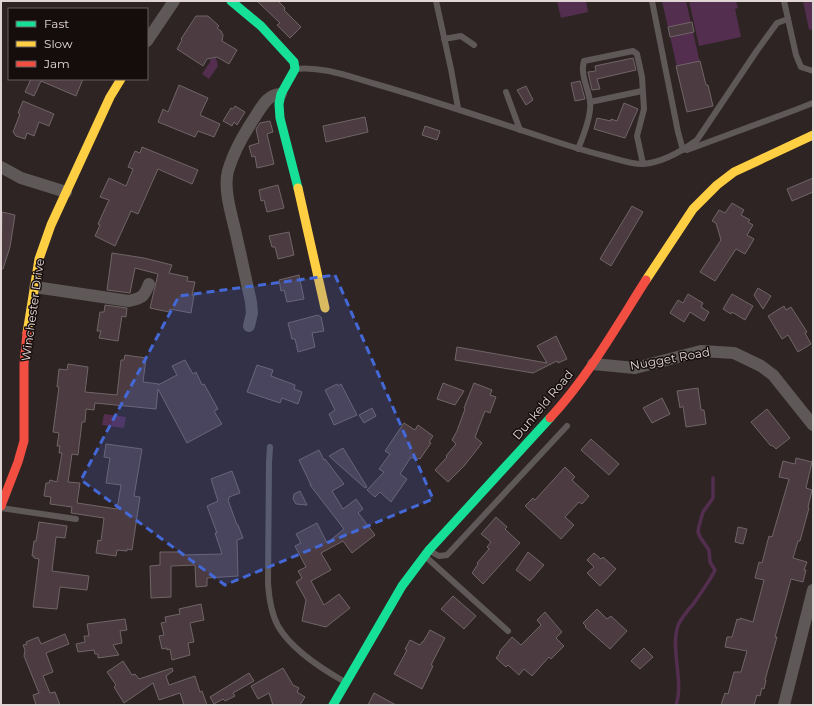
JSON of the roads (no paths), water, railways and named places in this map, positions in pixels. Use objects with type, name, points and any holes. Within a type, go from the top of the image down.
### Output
[{"type":"street","points":[[148,39],[174,1]]},
{"type":"street","points":[[231,1],[261,26],[294,62],[295,69],[281,94],[279,104],[280,118],[300,194],[325,308]]},
{"type":"street","name":"Winchester Drive","points":[[1,507],[18,462],[24,441],[24,364],[39,259],[51,225],[66,192],[110,97],[120,80]]},
{"type":"street","points":[[249,326],[252,313],[251,302],[230,205],[227,184],[228,171],[244,135],[264,103],[270,97],[276,94],[281,94]]},
{"type":"street","name":"Dunkeld Road","points":[[333,705],[402,586],[427,553],[567,400],[593,364],[660,257],[693,209],[717,185],[734,172],[813,135]]},
{"type":"street","points":[[1,169],[22,178],[66,192]]},
{"type":"street","points":[[35,287],[129,301],[142,298],[149,284]]},
{"type":"street","name":"Nugget Road","points":[[593,364],[635,368],[701,351],[734,353],[761,366],[773,375],[813,425]]},
{"type":"street","points":[[784,705],[813,590]]},
{"type":"lane","points":[[436,1],[458,108]]},
{"type":"lane","points":[[652,1],[678,132],[683,150]]},
{"type":"lane","points":[[784,1],[796,55],[801,66],[813,71]]},
{"type":"lane","points":[[668,157],[683,150],[697,140],[777,23],[788,19]]},
{"type":"lane","points":[[444,39],[462,36],[474,45]]},
{"type":"lane","points":[[578,149],[586,130],[590,102],[582,67],[584,61],[633,51],[637,54],[642,77],[644,109],[637,136],[643,164]]},
{"type":"lane","points":[[295,69],[309,67],[342,74],[458,108],[578,149],[632,163],[643,164],[668,157],[813,103]]},
{"type":"lane","points":[[590,102],[642,91]]},
{"type":"lane","points":[[506,92],[520,130]]},
{"type":"lane","points":[[427,553],[439,556],[447,555],[567,426]]},
{"type":"lane","points":[[270,447],[268,584],[274,617],[284,635],[299,650],[346,683]]},
{"type":"lane","points":[[1,507],[76,518]]},
{"type":"lane","points":[[427,553],[508,631]]},
{"type":"waterway","points":[[676,705],[679,687],[675,647],[678,625],[715,570],[710,562],[709,550],[698,532],[703,512],[713,498],[713,478]]}]
